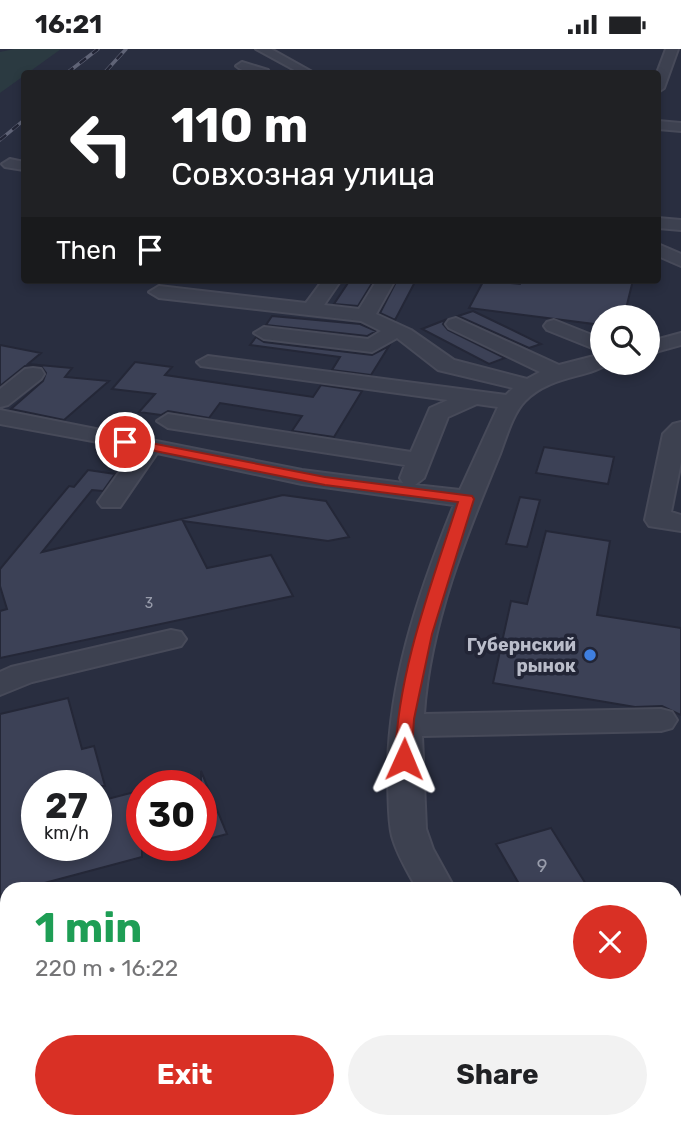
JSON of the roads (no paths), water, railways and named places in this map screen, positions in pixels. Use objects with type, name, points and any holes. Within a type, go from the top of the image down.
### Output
[{"type":"street","points":[[262,49],[302,70]]},
{"type":"street","points":[[663,87],[672,49]]},
{"type":"street","points":[[242,66],[255,70]]},
{"type":"street","points":[[661,125],[681,127]]},
{"type":"street","points":[[661,223],[681,225]]},
{"type":"street","points":[[661,251],[681,261]]},
{"type":"street","points":[[203,298],[215,284]]},
{"type":"street","points":[[312,310],[329,284]]},
{"type":"street","points":[[365,316],[384,284]]},
{"type":"street","points":[[159,292],[365,316],[396,330],[446,366],[520,394]]},
{"type":"street","points":[[576,335],[585,316]]},
{"type":"street","points":[[456,324],[558,373]]},
{"type":"street","points":[[554,326],[590,341]]},
{"type":"street","points":[[264,333],[372,346],[396,330]]},
{"type":"street","points":[[660,345],[681,339]]},
{"type":"street","points":[[208,362],[474,397],[520,394],[558,373],[590,364]]},
{"type":"street","points":[[0,400],[33,374]]},
{"type":"street","points":[[433,882],[410,836],[403,781],[405,725],[424,634],[467,499],[520,394]]},
{"type":"street","points":[[407,492],[438,413],[474,397]]},
{"type":"street","points":[[0,417],[314,479],[467,499]]},
{"type":"street","points":[[168,421],[418,460]]},
{"type":"street","points":[[681,429],[674,433],[658,520],[681,523]]},
{"type":"street","points":[[111,502],[150,446]]},
{"type":"street","points":[[0,685],[22,674],[171,639]]},
{"type":"street","points":[[405,725],[662,720]]},
{"type":"railway","points":[[71,70],[98,49]]},
{"type":"railway","points":[[107,70],[126,49]]},
{"type":"railway","points":[[0,140],[21,122]]},
{"type":"place","name":"Губернский рынок","points":[[590,655]]}]
